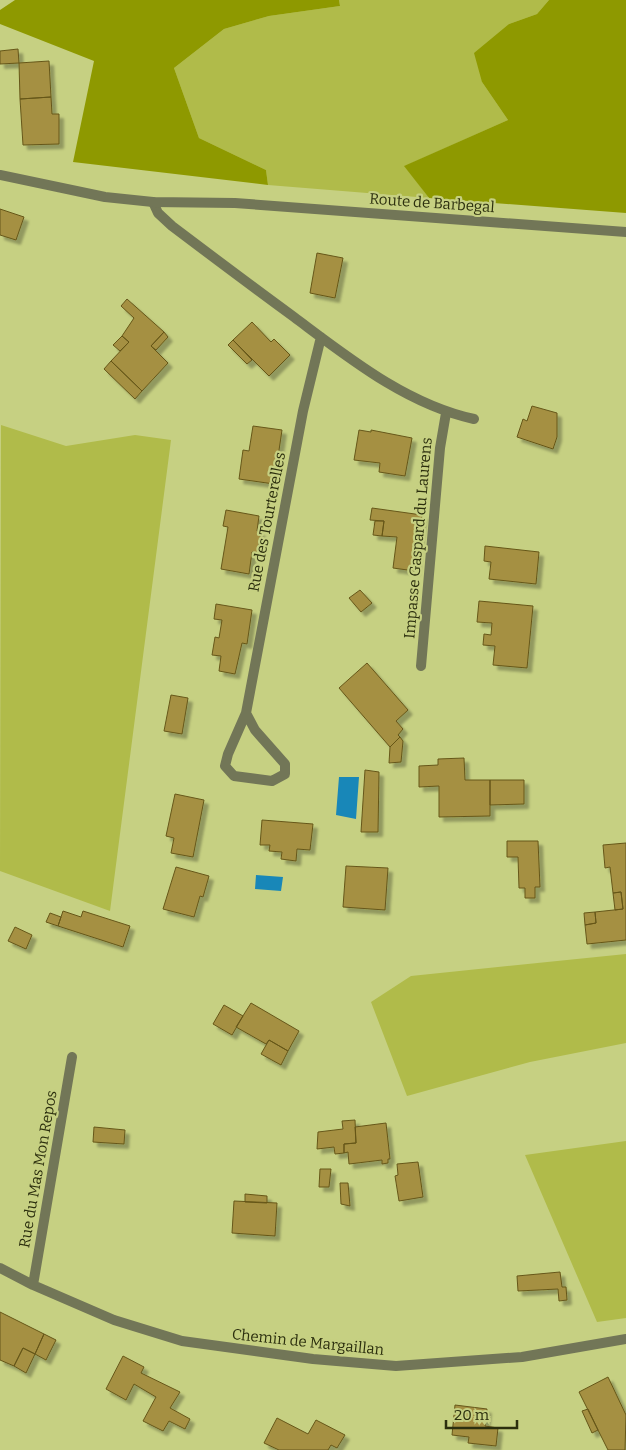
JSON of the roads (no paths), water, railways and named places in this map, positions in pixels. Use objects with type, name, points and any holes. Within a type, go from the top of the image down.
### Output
[{"type":"street","name":"Route de Barbegal","points":[[0,175],[105,197],[153,202],[235,203],[626,232]]},
{"type":"street","points":[[153,202],[158,213],[172,226],[321,337],[394,387],[446,413],[474,419]]},
{"type":"street","name":"Rue des Tourterelles","points":[[246,713],[255,730],[285,764],[285,774],[272,781],[234,776],[225,766],[228,754],[246,713],[303,411],[321,337]]},
{"type":"street","name":"Impasse Gaspard du Laurens","points":[[421,666],[440,448],[446,413]]},
{"type":"street","name":"Rue du Mas Mon Repos","points":[[32,1285],[72,1057]]},
{"type":"street","name":"Chemin de Margaillan","points":[[0,1268],[32,1285],[114,1320],[182,1341],[322,1360],[396,1366],[522,1357],[626,1339]]},
{"type":"water","points":[[339,777],[359,777],[356,819],[336,815]]},
{"type":"water","points":[[256,875],[283,877],[281,891],[255,889]]}]
